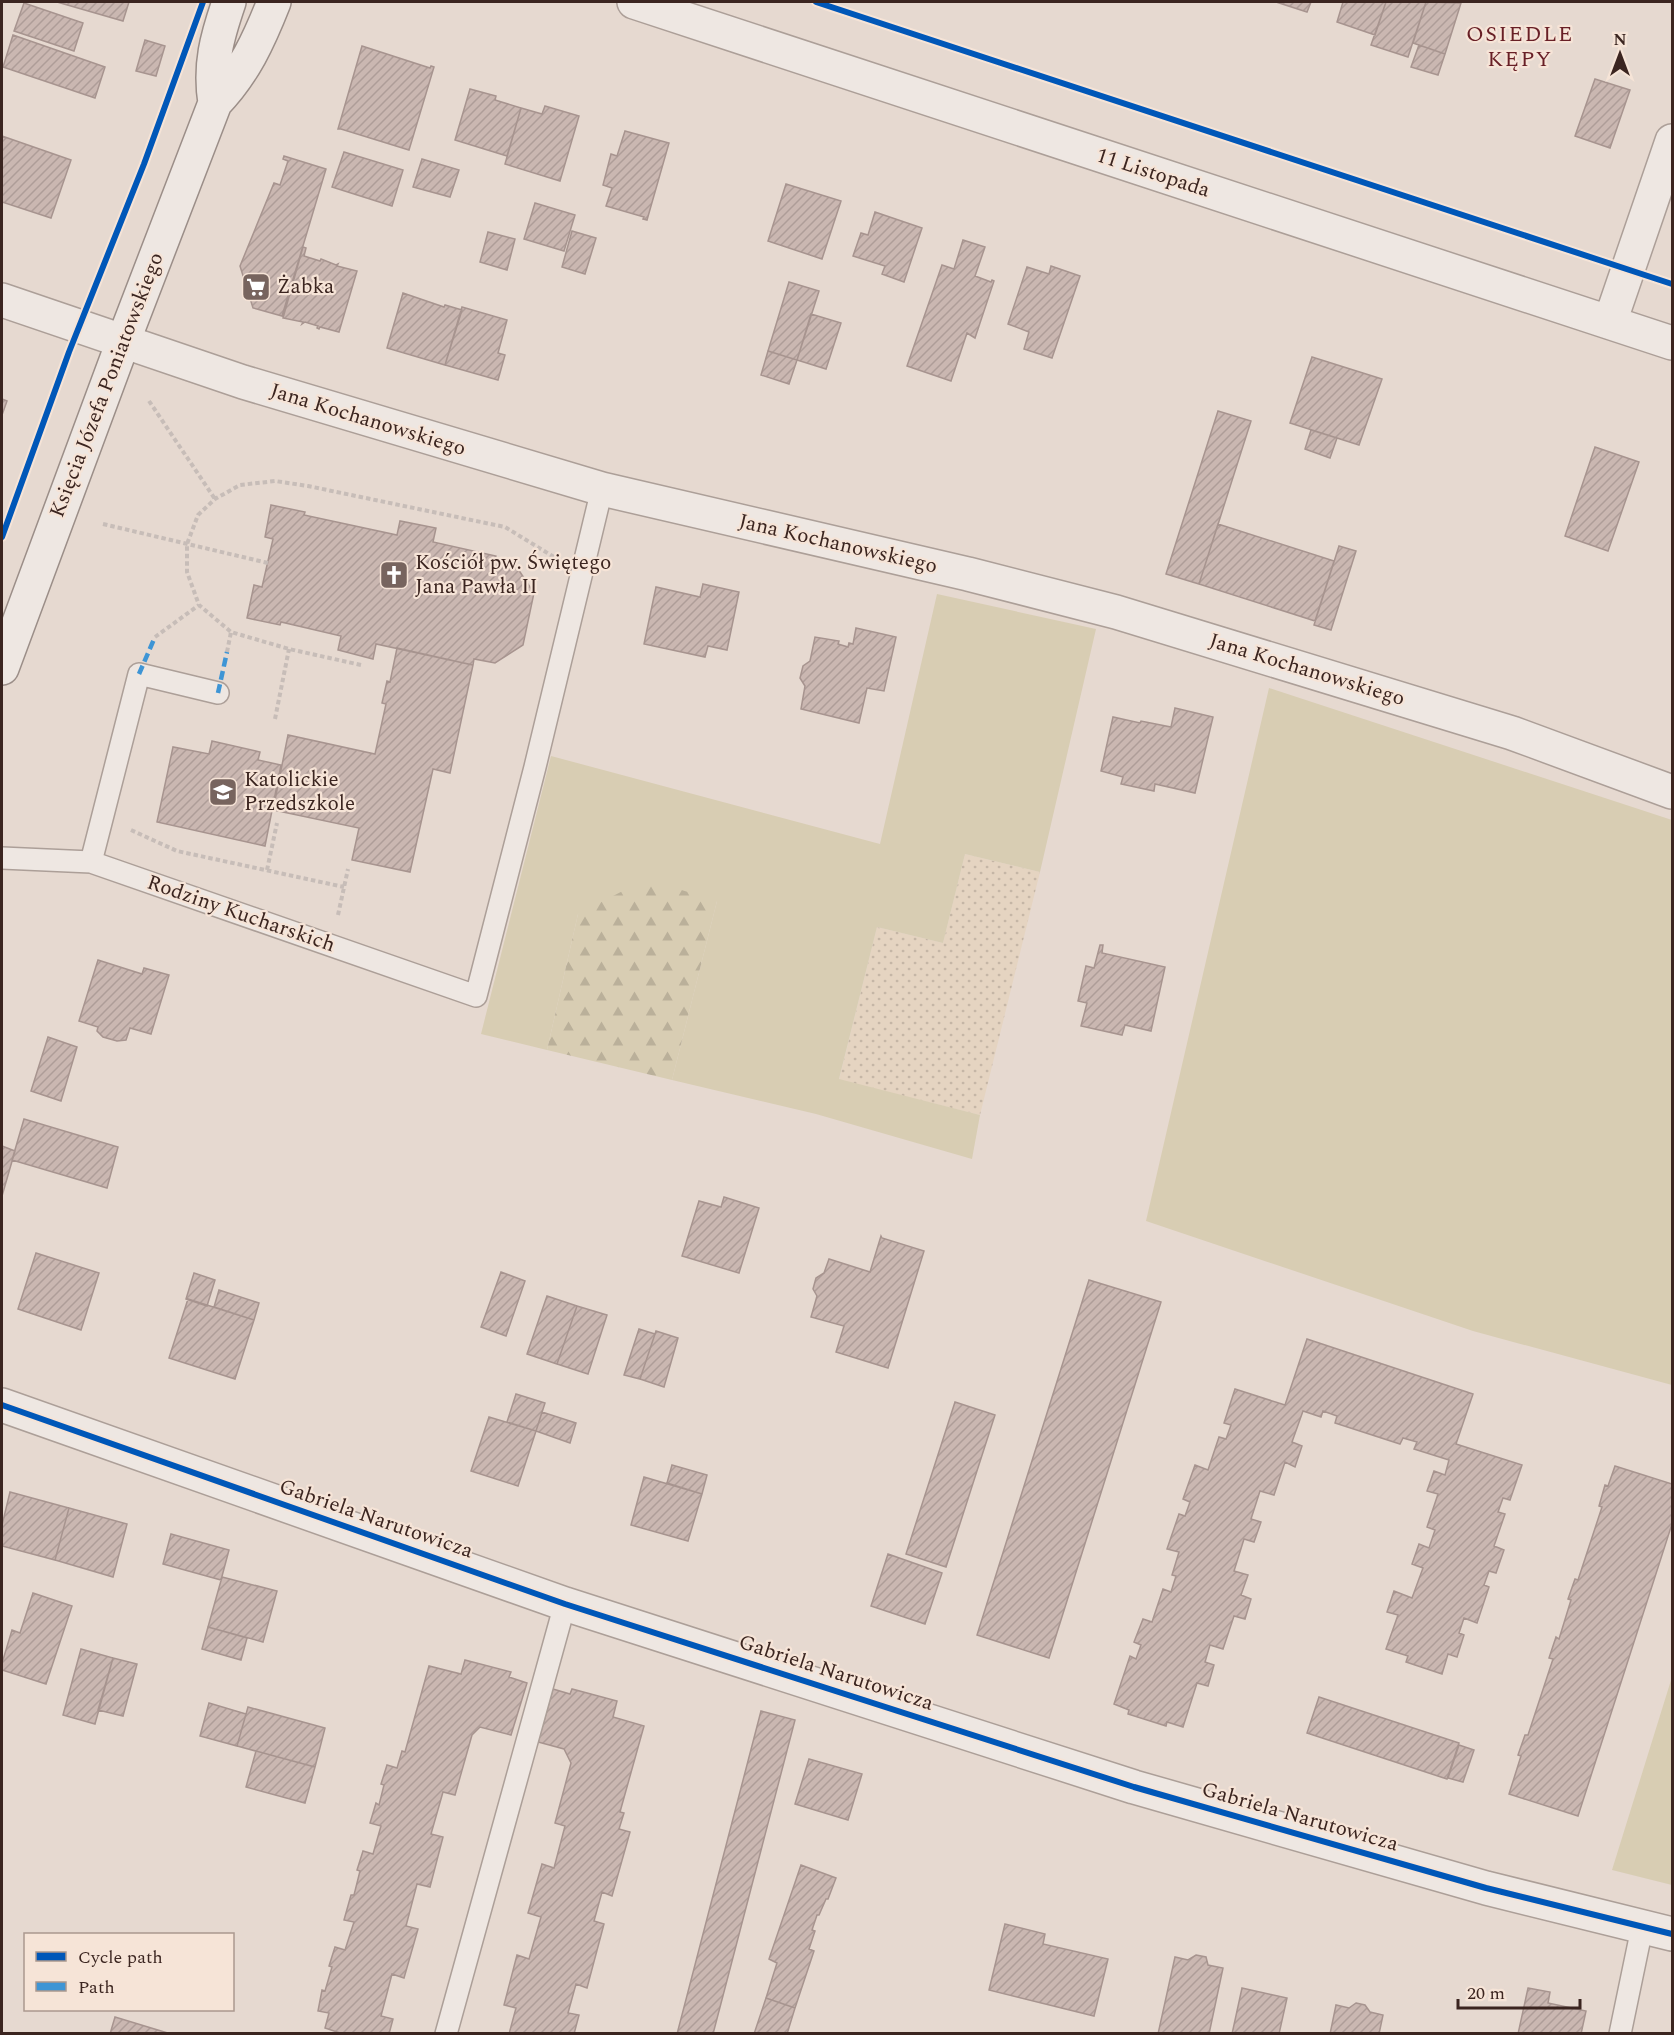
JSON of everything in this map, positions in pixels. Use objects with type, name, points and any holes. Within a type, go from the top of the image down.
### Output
[{"type":"street","name":"Księcia Józefa Poniatowskiego","points":[[215,103],[212,68],[229,2]]},
{"type":"street","name":"Księcia Józefa Poniatowskiego","points":[[2,668],[215,103],[229,89],[246,64],[274,2]]},
{"type":"street","name":"11 Listopada","points":[[634,2],[1672,344]]},
{"type":"street","points":[[1610,322],[1672,141]]},
{"type":"street","name":"Jana Kochanowskiego","points":[[2,300],[243,382],[602,489],[957,572],[1116,612],[1512,734],[1672,792]]},
{"type":"street","name":"Gabriela Narutowicza","points":[[2,1405],[565,1604],[1134,1786],[1486,1888],[1657,1931]]},
{"type":"lane","points":[[581,577],[602,489]]},
{"type":"lane","name":"Rodziny Kucharskich","points":[[2,858],[91,862],[476,996],[581,577]]},
{"type":"lane","points":[[91,862],[139,674],[219,693]]},
{"type":"lane","points":[[446,2034],[565,1604]]},
{"type":"lane","points":[[1620,2034],[1657,1931]]},
{"type":"path","points":[[149,401],[215,499]]},
{"type":"path","points":[[361,665],[290,649],[231,632],[199,605],[187,572],[187,544],[198,515],[215,499],[240,485],[275,481],[505,527],[581,577]]},
{"type":"path","points":[[103,524],[267,563]]},
{"type":"path","points":[[155,637],[199,605]]},
{"type":"path","points":[[227,652],[231,632]]},
{"type":"path","points":[[275,719],[290,649]]},
{"type":"path","points":[[102,816],[177,851],[344,887]]},
{"type":"path","points":[[267,870],[277,823]]},
{"type":"path","points":[[330,944],[348,869]]},
{"type":"shaded area","points":[[965,854],[1040,872],[980,1115],[839,1080],[877,927],[943,943]]},
{"type":"green space","points":[[937,594],[1096,629],[1040,872],[965,854],[943,943],[877,927],[839,1079],[980,1115],[972,1159],[816,1114],[672,1080],[717,901],[578,914],[547,1050],[481,1034],[551,756],[880,844]]},
{"type":"green space","points":[[1269,688],[1672,820],[1672,1385],[1473,1331],[1146,1221]]},
{"type":"green space","points":[[646,879],[717,901],[672,1080],[547,1050],[578,914]]},
{"type":"green space","points":[[1672,1677],[1672,1885],[1612,1870]]},
{"type":"building","points":[[57,2],[129,2],[123,21]]},
{"type":"building","points":[[1276,2],[1311,2],[1307,12]]},
{"type":"building","points":[[1343,2],[1386,2],[1375,35],[1337,22]]},
{"type":"building","points":[[1386,2],[1426,2],[1408,57],[1371,45]]},
{"type":"building","points":[[1426,2],[1461,3],[1445,54],[1413,43]]},
{"type":"building","points":[[24,3],[83,23],[74,51],[14,31]]},
{"type":"building","points":[[13,35],[105,67],[95,98],[3,67]]},
{"type":"building","points":[[145,40],[165,46],[156,76],[136,71]]},
{"type":"building","points":[[1419,45],[1445,54],[1438,75],[1411,67]]},
{"type":"building","points":[[362,46],[430,68],[434,67],[409,150],[338,129]]},
{"type":"building","points":[[1595,79],[1630,90],[1610,148],[1575,136]]},
{"type":"building","points":[[470,89],[496,96],[495,100],[521,108],[507,156],[455,140]]},
{"type":"building","points":[[545,106],[579,116],[560,181],[505,164],[521,108],[542,114]]},
{"type":"building","points":[[625,131],[669,143],[647,220],[643,219],[644,217],[606,206],[612,188],[603,185],[611,154],[617,156]]},
{"type":"building","points":[[2,136],[71,160],[51,218],[2,202]]},
{"type":"building","points":[[344,152],[403,170],[392,206],[332,187]]},
{"type":"building","points":[[284,156],[326,169],[282,316],[253,308],[240,266],[274,183],[280,185],[288,161],[283,159]]},
{"type":"building","points":[[422,159],[459,170],[450,197],[413,187]]},
{"type":"building","points":[[786,184],[841,201],[822,259],[768,241]]},
{"type":"building","points":[[535,203],[575,215],[564,251],[524,239]]},
{"type":"building","points":[[875,212],[922,228],[904,282],[882,274],[885,266],[853,256],[861,233],[868,235]]},
{"type":"building","points":[[572,231],[596,238],[585,274],[562,267]]},
{"type":"building","points":[[488,232],[515,239],[507,270],[480,262]]},
{"type":"building","points":[[963,240],[985,247],[975,276],[994,281],[975,338],[967,333],[951,381],[907,366],[942,265],[954,269]]},
{"type":"building","points":[[303,247],[306,248],[304,256],[357,271],[339,332],[320,327],[319,329],[318,326],[305,322],[302,324],[303,322],[283,318]]},
{"type":"building","points":[[1051,266],[1080,276],[1052,358],[1024,349],[1029,332],[1008,324],[1027,267],[1049,274]]},
{"type":"building","points":[[789,282],[819,291],[797,360],[768,351]]},
{"type":"building","points":[[403,293],[444,307],[445,305],[462,310],[445,365],[387,348]]},
{"type":"building","points":[[462,307],[507,320],[498,353],[505,355],[498,380],[445,365]]},
{"type":"building","points":[[811,314],[841,323],[826,369],[797,360]]},
{"type":"building","points":[[768,351],[797,360],[789,384],[761,375]]},
{"type":"building","points":[[1312,357],[1382,379],[1359,445],[1290,423]]},
{"type":"building","points":[[2,399],[7,401],[2,415]]},
{"type":"building","points":[[1218,411],[1251,421],[1199,584],[1166,574]]},
{"type":"building","points":[[1311,430],[1337,438],[1330,458],[1305,449]]},
{"type":"building","points":[[1595,447],[1639,462],[1608,551],[1565,536]]},
{"type":"building","name":"Kościół pw. Świętego Jana Pawła II","points":[[271,505],[305,512],[304,515],[397,535],[400,521],[436,528],[433,542],[496,556],[496,561],[516,566],[534,593],[523,645],[495,663],[474,659],[473,665],[376,644],[373,659],[338,650],[341,636],[281,622],[280,625],[247,618],[254,585],[262,587],[273,539],[265,537]]},
{"type":"building","points":[[1218,524],[1334,561],[1315,621],[1199,584]]},
{"type":"building","points":[[1339,546],[1356,551],[1331,630],[1314,625]]},
{"type":"building","points":[[703,584],[739,592],[727,650],[708,646],[705,657],[644,644],[656,587],[700,597]]},
{"type":"building","points":[[856,628],[896,637],[884,691],[867,688],[859,723],[801,709],[805,686],[800,678],[803,666],[810,661],[815,637],[839,641],[838,644],[848,647],[849,643],[853,644]]},
{"type":"building","points":[[397,648],[473,665],[450,773],[433,769],[410,872],[352,860],[359,828],[273,810],[288,735],[375,754],[386,704],[382,703],[387,681],[390,682]]},
{"type":"building","points":[[1175,708],[1213,717],[1195,793],[1155,784],[1154,791],[1121,784],[1123,777],[1101,771],[1113,717],[1171,727]]},
{"type":"building","points":[[212,741],[260,752],[258,760],[281,765],[265,846],[157,822],[173,747],[209,754]]},
{"type":"building","points":[[1100,945],[1103,945],[1102,953],[1165,967],[1151,1031],[1125,1025],[1122,1035],[1081,1026],[1087,1003],[1078,1001],[1086,966],[1094,968]]},
{"type":"building","points":[[98,960],[142,974],[144,968],[169,975],[151,1034],[130,1028],[126,1040],[117,1041],[103,1037],[97,1031],[98,1027],[79,1021]]},
{"type":"building","points":[[48,1037],[77,1047],[61,1101],[31,1091]]},
{"type":"building","points":[[24,1119],[118,1147],[107,1188],[12,1160]]},
{"type":"building","points":[[2,1146],[15,1151],[2,1196]]},
{"type":"building","points":[[724,1197],[759,1208],[739,1273],[682,1256],[699,1201],[721,1207]]},
{"type":"building","points":[[881,1236],[924,1251],[888,1368],[836,1352],[844,1326],[811,1317],[817,1296],[813,1289],[816,1278],[824,1273],[829,1259],[870,1272]]},
{"type":"building","points":[[36,1253],[99,1273],[81,1330],[18,1309]]},
{"type":"building","points":[[501,1272],[525,1281],[506,1336],[481,1327]]},
{"type":"building","points":[[194,1273],[215,1280],[207,1306],[186,1299]]},
{"type":"building","points":[[1089,1280],[1161,1302],[1049,1658],[977,1635]]},
{"type":"building","points":[[219,1290],[259,1303],[254,1320],[214,1307]]},
{"type":"building","points":[[547,1296],[577,1306],[557,1364],[527,1354]]},
{"type":"building","points":[[188,1299],[254,1320],[235,1379],[169,1358]]},
{"type":"building","points":[[577,1306],[607,1315],[588,1374],[557,1364]]},
{"type":"building","points":[[639,1329],[655,1334],[640,1379],[624,1375]]},
{"type":"building","points":[[656,1331],[678,1338],[664,1387],[640,1379]]},
{"type":"building","points":[[1307,1339],[1473,1394],[1456,1444],[1522,1465],[1510,1500],[1503,1498],[1498,1512],[1505,1514],[1494,1546],[1504,1550],[1496,1573],[1489,1571],[1484,1585],[1489,1587],[1477,1623],[1464,1618],[1459,1633],[1464,1635],[1457,1657],[1448,1654],[1442,1674],[1406,1662],[1408,1656],[1386,1649],[1398,1615],[1387,1612],[1394,1591],[1412,1598],[1423,1568],[1412,1564],[1419,1544],[1429,1548],[1435,1530],[1427,1527],[1438,1494],[1427,1491],[1434,1471],[1445,1475],[1449,1460],[1414,1449],[1417,1442],[1403,1438],[1400,1444],[1335,1423],[1337,1416],[1323,1411],[1321,1417],[1303,1411],[1292,1442],[1302,1446],[1295,1467],[1285,1462],[1274,1495],[1260,1491],[1251,1519],[1261,1522],[1254,1542],[1244,1539],[1234,1571],[1248,1575],[1241,1595],[1251,1599],[1245,1619],[1234,1616],[1223,1649],[1210,1645],[1205,1662],[1214,1665],[1208,1686],[1197,1683],[1183,1727],[1167,1722],[1166,1726],[1128,1714],[1129,1710],[1114,1704],[1130,1656],[1136,1659],[1141,1645],[1134,1642],[1143,1619],[1152,1622],[1163,1589],[1171,1592],[1176,1576],[1172,1575],[1179,1552],[1167,1549],[1179,1514],[1185,1516],[1190,1502],[1183,1499],[1195,1465],[1208,1470],[1219,1437],[1226,1439],[1231,1425],[1224,1423],[1235,1389],[1285,1405]]},
{"type":"building","points":[[516,1394],[545,1403],[536,1431],[507,1422]]},
{"type":"building","points":[[955,1402],[995,1415],[946,1567],[906,1554]]},
{"type":"building","points":[[542,1412],[576,1423],[570,1443],[536,1431]]},
{"type":"building","points":[[489,1417],[536,1431],[518,1486],[471,1471]]},
{"type":"building","points":[[672,1465],[707,1475],[702,1494],[667,1483]]},
{"type":"building","points":[[1615,1466],[1672,1484],[1672,1524],[1578,1816],[1509,1794],[1521,1756],[1518,1755],[1525,1735],[1528,1735],[1553,1659],[1549,1658],[1556,1637],[1559,1639],[1571,1600],[1568,1599],[1575,1579],[1578,1580],[1602,1507],[1599,1506],[1605,1485],[1608,1486]]},
{"type":"building","points":[[644,1477],[702,1494],[688,1541],[631,1525]]},
{"type":"building","points":[[10,1492],[69,1508],[55,1560],[2,1546],[2,1525]]},
{"type":"building","points":[[69,1508],[127,1524],[113,1577],[55,1560]]},
{"type":"building","points":[[171,1534],[229,1550],[221,1580],[163,1564]]},
{"type":"building","points":[[888,1554],[942,1573],[925,1624],[871,1606]]},
{"type":"building","points":[[222,1577],[277,1591],[263,1642],[208,1627]]},
{"type":"building","points":[[33,1593],[72,1606],[46,1684],[2,1670],[12,1630],[20,1633]]},
{"type":"building","points":[[208,1627],[247,1638],[241,1660],[202,1649]]},
{"type":"building","points":[[81,1649],[113,1658],[95,1724],[63,1715]]},
{"type":"building","points":[[113,1658],[137,1664],[123,1716],[98,1710]]},
{"type":"building","points":[[465,1660],[511,1672],[509,1677],[527,1683],[511,1735],[480,1727],[472,1735],[455,1795],[443,1792],[431,1834],[443,1837],[430,1887],[417,1884],[406,1926],[418,1929],[404,1978],[392,1974],[381,2016],[393,2019],[389,2034],[343,2034],[325,2028],[329,2013],[318,2011],[322,1990],[325,1991],[335,1947],[345,1950],[354,1922],[344,1920],[351,1895],[354,1895],[360,1871],[357,1870],[363,1851],[373,1854],[381,1826],[370,1823],[376,1803],[379,1805],[384,1785],[381,1784],[387,1765],[397,1768],[402,1751],[405,1752],[429,1666],[461,1674]]},
{"type":"building","points":[[553,1689],[570,1694],[572,1689],[617,1701],[613,1717],[644,1726],[620,1812],[624,1813],[619,1829],[630,1832],[612,1896],[602,1892],[594,1921],[604,1924],[587,1988],[576,1984],[568,2013],[579,2015],[574,2034],[509,2034],[516,2008],[504,2005],[517,1955],[529,1959],[541,1917],[528,1913],[542,1864],[554,1868],[565,1826],[555,1823],[571,1763],[564,1749],[538,1742]]},
{"type":"building","points":[[1319,1697],[1459,1743],[1447,1779],[1307,1733]]},
{"type":"building","points":[[209,1703],[246,1714],[237,1746],[200,1736]]},
{"type":"building","points":[[248,1707],[325,1728],[315,1767],[237,1746]]},
{"type":"building","points":[[761,1711],[795,1720],[713,2034],[677,2034]]},
{"type":"building","points":[[1459,1745],[1474,1750],[1463,1782],[1448,1778]]},
{"type":"building","points":[[256,1751],[315,1767],[305,1803],[246,1787]]},
{"type":"building","points":[[809,1759],[862,1774],[848,1820],[795,1804]]},
{"type":"building","points":[[801,1865],[836,1878],[812,1930],[815,1931],[809,1949],[814,1951],[795,2008],[766,1998],[777,1963],[769,1959]]},
{"type":"building","points":[[1005,1924],[1045,1934],[1043,1944],[1108,1959],[1094,2016],[989,1990]]},
{"type":"building","points":[[1196,1955],[1206,1957],[1208,1965],[1223,1968],[1209,2034],[1158,2034],[1175,1957],[1188,1960]]},
{"type":"building","points":[[1242,1988],[1287,1998],[1279,2034],[1232,2034]]},
{"type":"building","points":[[1528,1988],[1550,1992],[1548,2003],[1586,2011],[1581,2034],[1518,2034]]},
{"type":"building","points":[[766,1998],[795,2008],[787,2034],[754,2034]]},
{"type":"building","points":[[1356,2003],[1365,2005],[1370,2012],[1383,2015],[1379,2034],[1330,2034],[1336,2005],[1349,2008]]},
{"type":"building","points":[[115,2017],[171,2034],[110,2034]]},
{"type":"marked path","points":[[139,674],[155,637]]},
{"type":"marked path","points":[[218,693],[227,652]]},
{"type":"cycle path","points":[[2,537],[69,352],[144,164],[203,2]]},
{"type":"cycle path","points":[[816,2],[1672,284]]},
{"type":"cycle path","points":[[2,1405],[565,1604],[1134,1787],[1486,1888],[1672,1934]]},
{"type":"place","name":"Żabka","points":[[256,287]]},
{"type":"place","name":"Kościół pw. Świętego Jana Pawła II","points":[[394,575]]},
{"type":"place","name":"Katolickie Przedszkole","points":[[223,792]]},
{"type":"district","name":"OSIEDLE KĘPY","points":[[1520,46]]}]
